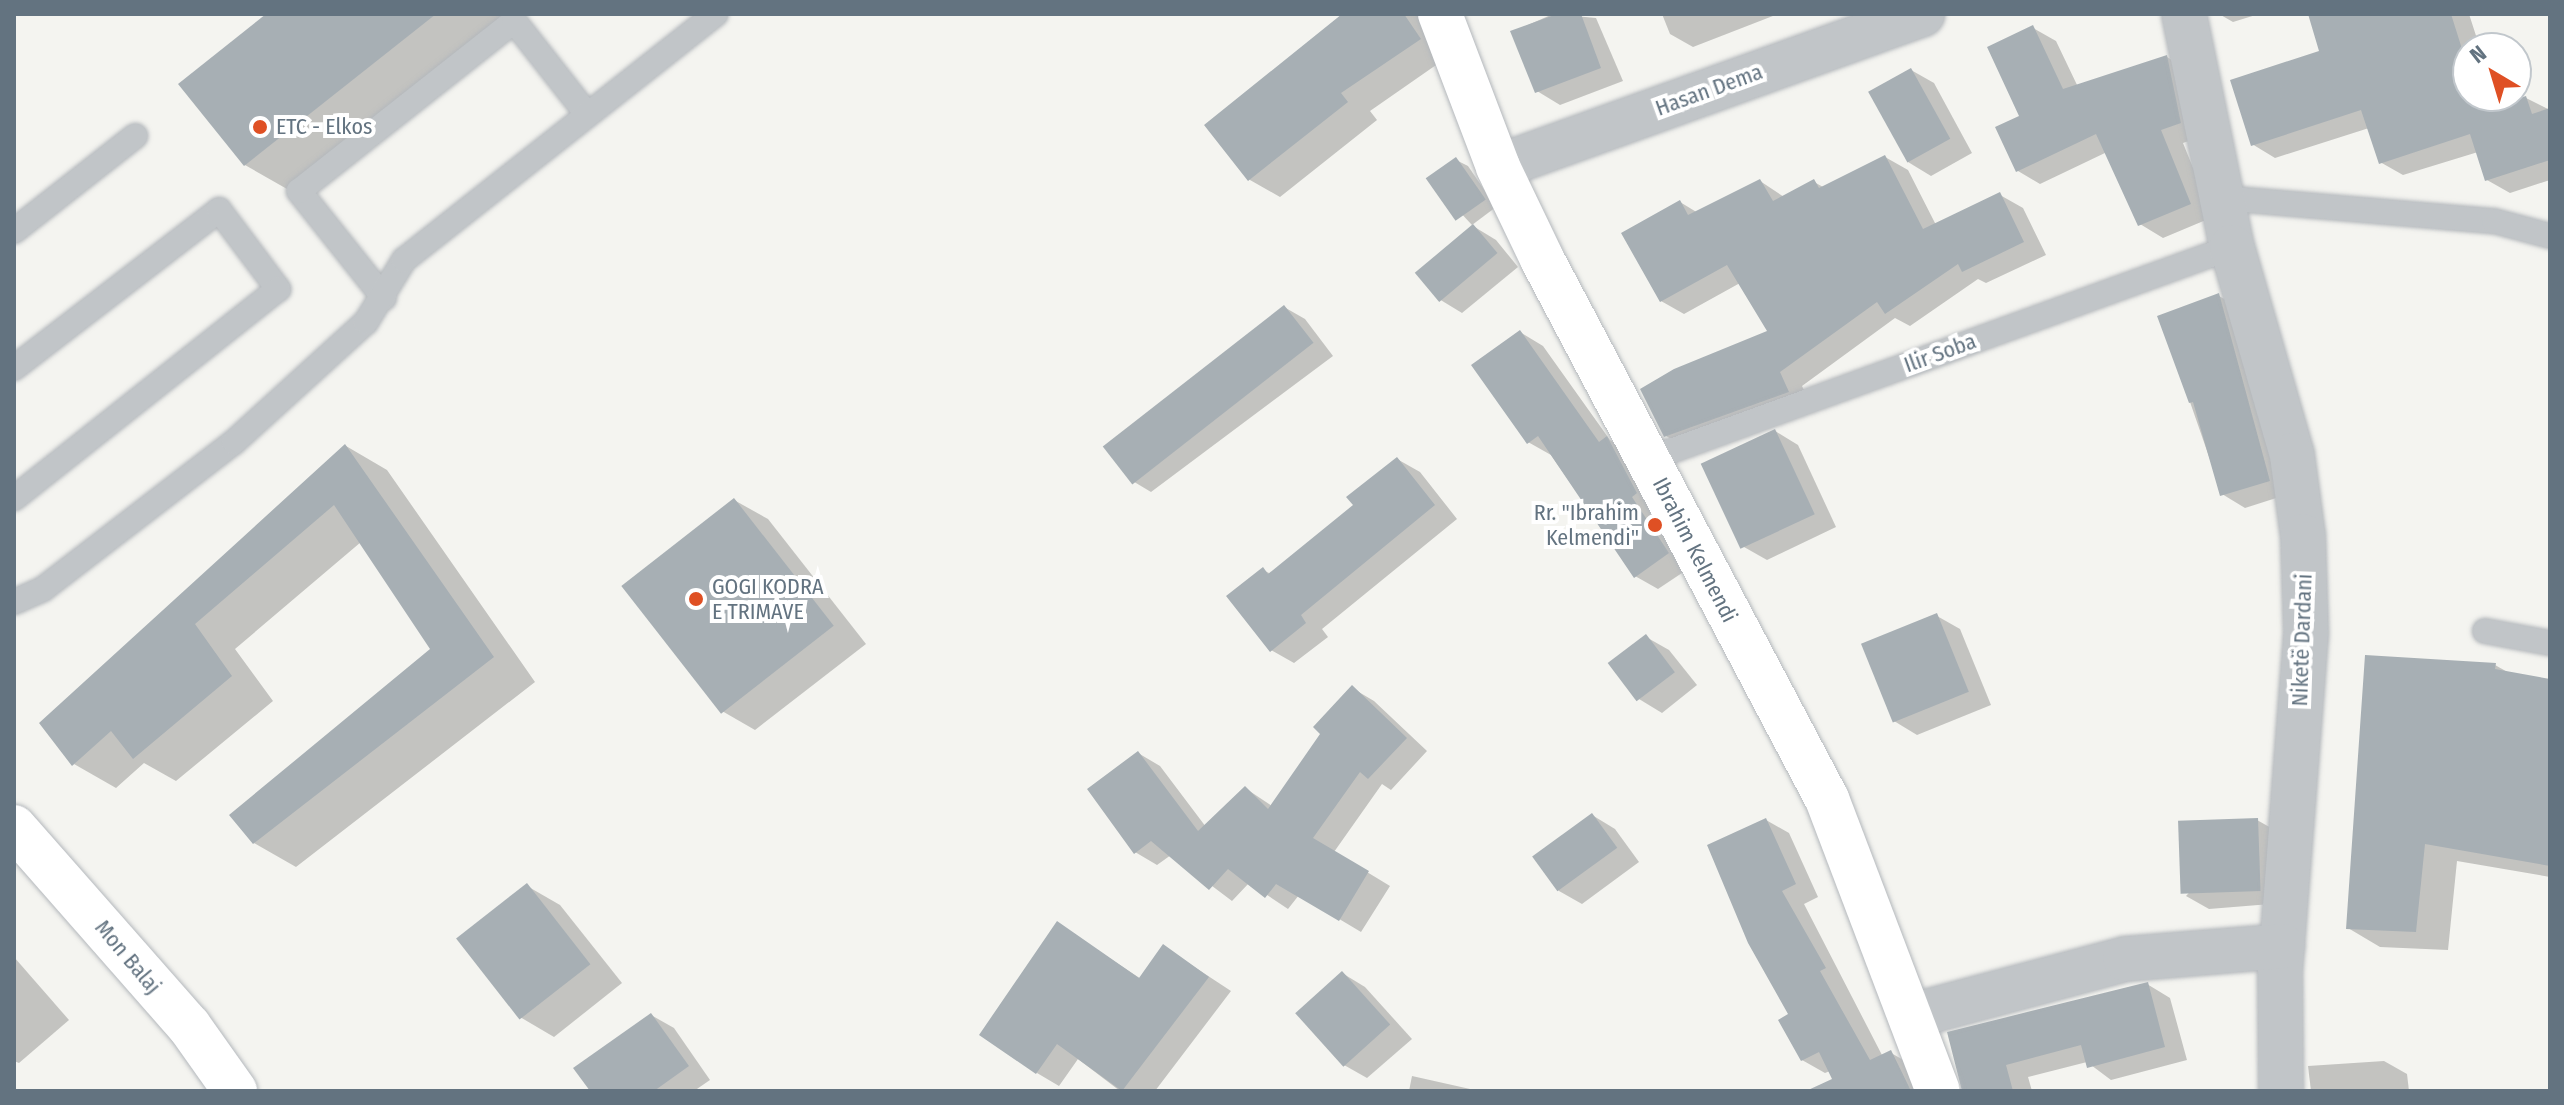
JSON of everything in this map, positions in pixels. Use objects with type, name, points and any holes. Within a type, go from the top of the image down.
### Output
[{"type":"street","name":"Ibrahim Kelmendi","points":[[1440,14],[1498,167],[1827,799],[1938,1091]]},
{"type":"street","name":"Hasan Dema","points":[[1498,167],[1922,14]]},
{"type":"street","name":"Niketë Dardani","points":[[2184,14],[2232,247],[2292,455],[2303,536],[2306,634],[2282,946],[2281,1091]]},
{"type":"street","name":"Mon Balaj","points":[[14,827],[189,1026],[235,1091]]},
{"type":"street","points":[[1911,1016],[2125,959],[2282,946]]},
{"type":"lane","points":[[14,602],[43,589],[234,442],[366,322],[384,298],[404,260],[715,14]]},
{"type":"lane","points":[[384,298],[299,191],[514,21],[587,114]]},
{"type":"lane","points":[[14,231],[135,136]]},
{"type":"lane","points":[[2223,198],[2494,221],[2550,236]]},
{"type":"lane","points":[[14,368],[219,210],[278,289],[14,498]]},
{"type":"lane","name":"Ilir Soba","points":[[1649,459],[2232,247]]},
{"type":"lane","points":[[2485,631],[2550,643]]},
{"type":"building","points":[[266,14],[436,14],[244,166],[178,84]]},
{"type":"building","points":[[1342,14],[1404,14],[1421,39],[1341,93],[1348,102],[1248,181],[1204,125]]},
{"type":"building","points":[[1557,14],[1581,14],[1601,68],[1535,93],[1510,31]]},
{"type":"building","points":[[2308,14],[2451,14],[2457,32],[2452,32],[2452,112],[2532,114],[2550,108],[2550,160],[2485,181],[2470,134],[2379,164],[2361,110],[2251,146],[2230,80],[2319,51]]},
{"type":"building","points":[[2033,25],[2063,89],[2167,55],[2181,123],[2161,130],[2191,204],[2138,226],[2096,134],[2016,172],[1995,127],[2019,116],[1987,47]]},
{"type":"building","points":[[1911,68],[1950,139],[1907,163],[1868,92]]},
{"type":"building","points":[[1885,155],[1923,229],[2000,192],[2024,242],[1962,272],[1958,264],[1885,314],[1877,302],[1780,372],[1789,392],[1664,437],[1640,389],[1674,369],[1767,331],[1727,265],[1660,302],[1621,233],[1680,200],[1688,215],[1760,179],[1773,201],[1814,179],[1819,188]]},
{"type":"building","points":[[1456,157],[1486,200],[1456,221],[1426,178]]},
{"type":"building","points":[[1473,224],[1497,253],[1439,302],[1415,273]]},
{"type":"building","points":[[2219,293],[2270,481],[2220,496],[2193,402],[2189,403],[2157,316]]},
{"type":"building","points":[[1284,305],[1314,343],[1132,484],[1103,447]]},
{"type":"building","points":[[1520,330],[1599,442],[1607,436],[1637,493],[1632,497],[1669,553],[1634,578],[1538,436],[1527,444],[1471,365]]},
{"type":"building","points":[[1775,429],[1815,514],[1740,549],[1701,464]]},
{"type":"building","points":[[345,444],[494,657],[253,844],[229,815],[430,649],[334,505],[195,624],[232,676],[133,759],[111,731],[72,766],[39,723]]},
{"type":"building","points":[[1397,457],[1435,505],[1301,615],[1306,623],[1270,652],[1226,596],[1263,567],[1268,574],[1353,505],[1346,497]]},
{"type":"building","points":[[734,498],[834,626],[721,714],[621,586]]},
{"type":"building","points":[[1937,613],[1969,692],[1893,723],[1861,644]]},
{"type":"building","points":[[1646,634],[1675,672],[1637,701],[1608,663]]},
{"type":"building","points":[[2365,655],[2496,663],[2495,669],[2550,679],[2550,866],[2425,844],[2416,932],[2346,929]]},
{"type":"building","points":[[1352,685],[1407,738],[1368,779],[1360,772],[1313,838],[1369,871],[1339,921],[1276,884],[1265,898],[1228,869],[1209,890],[1151,841],[1134,854],[1087,789],[1138,751],[1198,831],[1245,786],[1268,809],[1320,734],[1313,727]]},
{"type":"building","points":[[1592,813],[1617,848],[1557,891],[1532,856]]},
{"type":"building","points":[[1766,818],[1796,884],[1782,891],[1826,968],[1820,971],[1870,1060],[1891,1050],[1911,1091],[1806,1091],[1832,1079],[1819,1052],[1801,1061],[1778,1020],[1788,1014],[1748,943],[1707,845]]},
{"type":"building","points":[[2258,818],[2261,891],[2181,894],[2178,821]]},
{"type":"building","points":[[527,883],[590,964],[519,1020],[456,938]]},
{"type":"building","points":[[1057,921],[1139,978],[1163,944],[1209,977],[1122,1091],[1057,1044],[1036,1074],[979,1035]]},
{"type":"building","points":[[1342,971],[1390,1025],[1343,1067],[1295,1013]]},
{"type":"building","points":[[2148,982],[2165,1047],[2087,1068],[2081,1045],[2006,1065],[2013,1091],[1962,1091],[1947,1032]]},
{"type":"building","points":[[651,1013],[689,1066],[654,1091],[590,1091],[573,1068]]},
{"type":"place","name":"ETC - Elkos","points":[[260,127]]},
{"type":"place","name":"Rr. \"Ibrahim Kelmendi\"","points":[[1655,525]]},
{"type":"place","name":"GOGI KODRA E TRIMAVE","points":[[696,599]]}]
